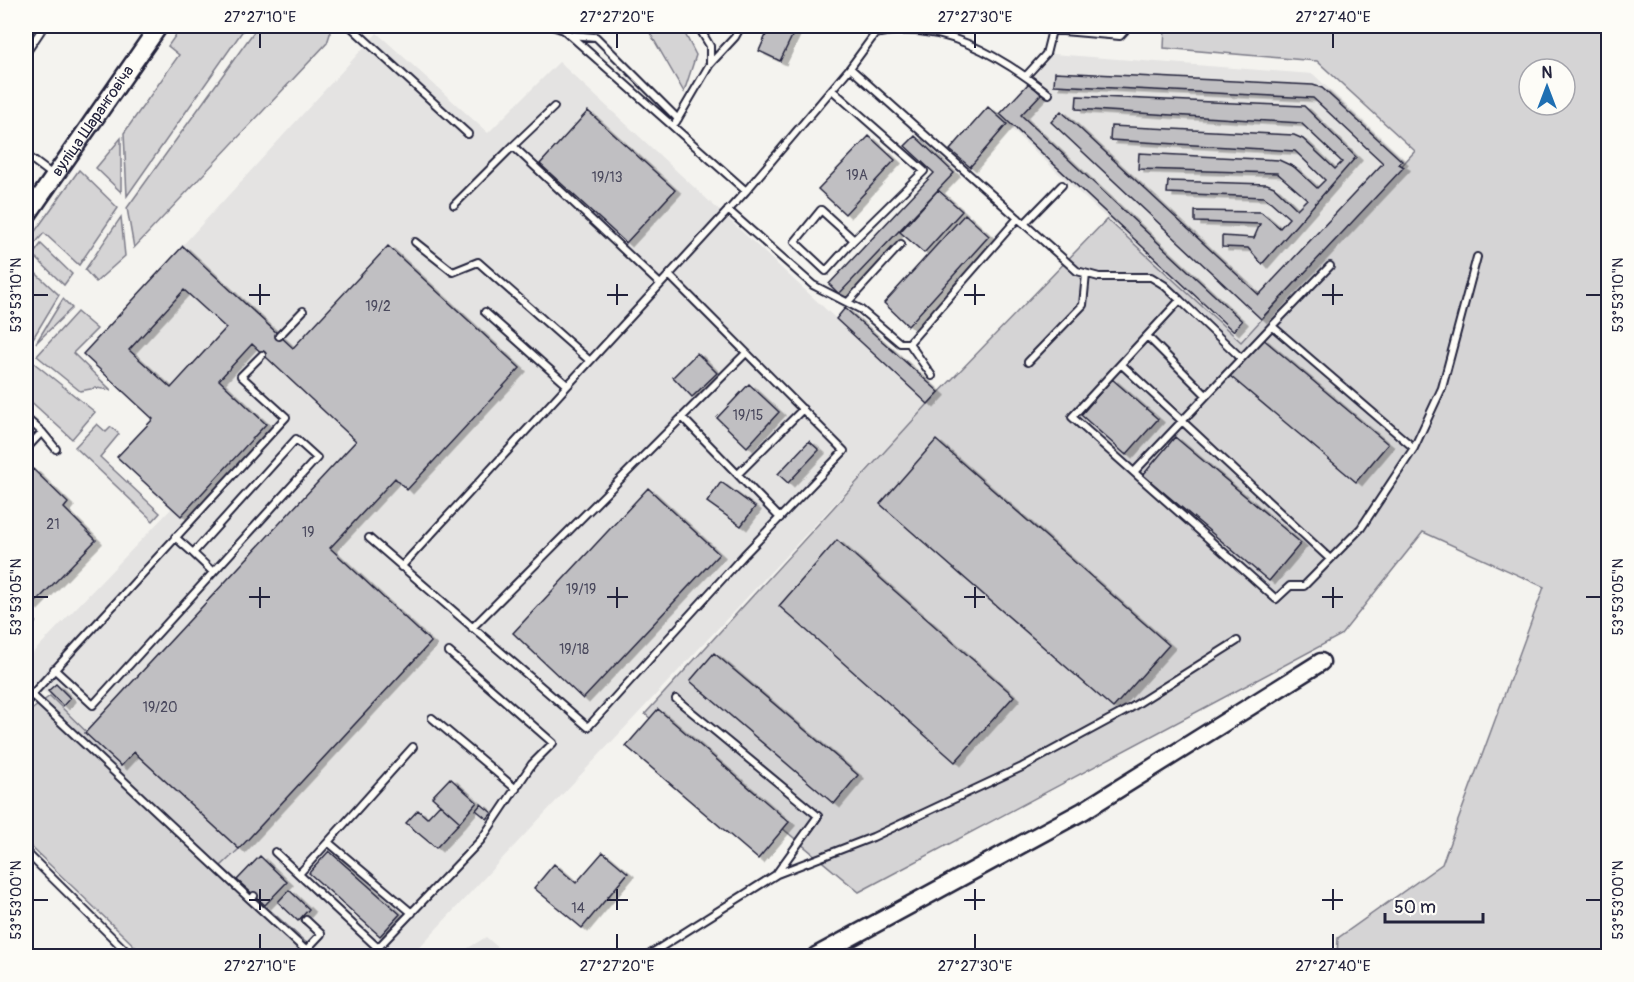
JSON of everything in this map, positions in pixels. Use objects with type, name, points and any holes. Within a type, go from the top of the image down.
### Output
[{"type":"main road","name":"вуліца Шаранговіча","points":[[26,217],[159,26]]},
{"type":"main road","points":[[816,957],[1083,811],[1321,662]]},
{"type":"lane","points":[[26,53],[44,26]]},
{"type":"lane","points":[[350,26],[468,134]]},
{"type":"lane","points":[[552,26],[570,35],[746,191]]},
{"type":"lane","points":[[698,26],[711,46],[710,64]]},
{"type":"lane","points":[[673,128],[710,64],[735,37],[741,26]]},
{"type":"lane","points":[[401,567],[746,191],[850,68],[881,26]]},
{"type":"lane","points":[[1006,26],[1052,30],[1063,28],[1120,36],[1129,26]]},
{"type":"lane","points":[[875,34],[897,29],[945,34],[993,56],[1026,76],[1048,94]]},
{"type":"lane","points":[[1026,76],[1046,54],[1052,30]]},
{"type":"lane","points":[[570,35],[596,37],[678,119]]},
{"type":"lane","points":[[850,68],[1077,272],[1099,277],[1150,277],[1164,285],[1241,358]]},
{"type":"lane","points":[[832,90],[924,171],[826,271],[795,242],[821,210],[854,240]]},
{"type":"lane","points":[[454,206],[554,107]]},
{"type":"lane","points":[[513,146],[660,284]]},
{"type":"lane","points":[[26,155],[54,177]]},
{"type":"lane","points":[[1024,224],[1062,185]]},
{"type":"lane","points":[[728,210],[813,285],[860,309],[892,339],[900,343],[909,343],[1018,218]]},
{"type":"lane","points":[[415,242],[453,272],[478,262],[590,361]]},
{"type":"lane","points":[[848,302],[901,244]]},
{"type":"lane","points":[[1180,300],[1072,417],[1276,599],[1290,586],[1304,586],[1360,528],[1414,448],[1442,388],[1476,257]]},
{"type":"lane","points":[[1134,472],[1330,266]]},
{"type":"lane","points":[[369,538],[588,727],[844,451],[669,274]]},
{"type":"lane","points":[[1028,362],[1083,305],[1086,274]]},
{"type":"lane","points":[[279,336],[303,311]]},
{"type":"lane","points":[[485,312],[567,385]]},
{"type":"lane","points":[[1272,326],[1414,448]]},
{"type":"lane","points":[[1147,336],[1206,396]]},
{"type":"lane","points":[[909,343],[932,376]]},
{"type":"lane","points":[[472,628],[746,352]]},
{"type":"lane","points":[[26,700],[286,417],[242,376],[262,355]]},
{"type":"lane","points":[[1121,364],[1330,559]]},
{"type":"lane","points":[[738,474],[802,409]]},
{"type":"lane","points":[[682,417],[780,518]]},
{"type":"lane","points":[[26,418],[56,449]]},
{"type":"lane","points":[[26,449],[42,432]]},
{"type":"lane","points":[[54,669],[93,705],[317,458],[296,439],[193,553]]},
{"type":"lane","points":[[176,537],[213,572]]},
{"type":"lane","points":[[26,615],[32,621]]},
{"type":"lane","points":[[647,957],[777,874],[873,837],[1022,767],[1129,709],[1237,641]]},
{"type":"lane","points":[[370,957],[481,840],[532,764],[553,743],[449,652]]},
{"type":"lane","points":[[31,694],[253,898],[312,957]]},
{"type":"lane","points":[[676,699],[818,816],[777,874]]},
{"type":"lane","points":[[432,718],[516,789]]},
{"type":"lane","points":[[299,874],[413,747]]},
{"type":"lane","points":[[328,842],[412,913]]},
{"type":"lane","points":[[26,852],[131,957]]},
{"type":"lane","points":[[275,852],[378,948]]},
{"type":"lane","points":[[305,951],[321,934],[306,920]]},
{"type":"shaded area","points":[[182,26],[246,26],[127,196],[124,133],[179,55],[168,46]]},
{"type":"shaded area","points":[[258,26],[329,26],[330,34],[327,43],[134,248],[127,208]]},
{"type":"shaded area","points":[[646,26],[681,26],[696,55],[684,92]]},
{"type":"shaded area","points":[[1165,26],[1608,26],[1608,956],[1337,956],[1338,938],[1442,864],[1544,587],[1423,532],[1341,635],[859,892],[645,714],[928,404],[1107,219],[1241,342],[1415,151],[1317,61],[1164,48]]},
{"type":"shaded area","points":[[377,33],[488,133],[559,62],[928,404],[411,956],[321,956],[221,866],[239,848],[135,752],[121,766],[50,696],[26,678],[26,660],[172,508],[117,457],[153,418],[83,354]]},
{"type":"shaded area","points":[[1053,54],[1313,74],[1406,160],[1322,253],[1384,531],[1170,277],[997,116]]},
{"type":"shaded area","points":[[121,138],[121,192],[96,168]]},
{"type":"shaded area","points":[[79,170],[118,208],[79,265],[44,233],[26,254],[26,244]]},
{"type":"shaded area","points":[[121,217],[125,256],[96,282],[85,270]]},
{"type":"shaded area","points":[[41,244],[72,274],[64,285],[33,255]]},
{"type":"shaded area","points":[[26,264],[59,295],[26,350]]},
{"type":"shaded area","points":[[63,299],[72,308],[36,343]]},
{"type":"shaded area","points":[[77,312],[97,329],[73,353],[111,390],[96,388],[80,391],[37,356]]},
{"type":"shaded area","points":[[29,359],[95,412],[72,439],[26,397],[26,363]]},
{"type":"shaded area","points":[[97,424],[106,432],[111,427],[119,434],[100,457],[160,513],[153,521],[75,447]]},
{"type":"shaded area","points":[[50,696],[121,766],[134,752],[239,849],[221,866],[321,956],[145,956],[26,842],[26,714]]},
{"type":"shaded area","points":[[486,937],[508,956],[457,956],[465,950]]},
{"type":"building","points":[[770,26],[797,26],[780,61],[759,51]]},
{"type":"building","points":[[1055,72],[1313,85],[1322,88],[1402,161],[1399,164],[1404,167],[1261,319],[1051,122],[1061,111],[1259,295],[1383,163],[1313,98],[1054,85]]},
{"type":"building","points":[[1029,83],[1041,94],[1021,115],[1242,321],[1233,331],[1000,114]]},
{"type":"building","points":[[1077,96],[1304,106],[1356,157],[1262,264],[1248,248],[1222,247],[1222,236],[1254,238],[1260,224],[1195,222],[1195,211],[1261,212],[1280,228],[1289,218],[1271,202],[1264,197],[1167,193],[1168,181],[1267,184],[1274,187],[1297,209],[1307,199],[1277,173],[1138,169],[1139,153],[1279,160],[1294,167],[1317,188],[1325,180],[1295,151],[1110,140],[1111,126],[1294,135],[1303,139],[1335,169],[1342,162],[1301,123],[1076,109]]},
{"type":"building","points":[[988,107],[1007,124],[970,167],[950,150]]},
{"type":"building","points":[[588,111],[675,190],[626,243],[540,164]]},
{"type":"building","points":[[869,136],[895,160],[845,214],[818,189]]},
{"type":"building","points":[[915,136],[954,173],[839,294],[829,284],[934,173],[905,146]]},
{"type":"building","points":[[938,190],[962,211],[924,253],[900,232]]},
{"type":"building","points":[[965,214],[989,236],[908,326],[884,303]]},
{"type":"building","points":[[183,246],[293,348],[388,246],[520,368],[407,490],[395,478],[330,548],[431,642],[239,849],[134,752],[121,766],[85,733],[356,441],[252,344],[219,380],[266,424],[181,516],[117,457],[153,419],[83,354]],"holes":[[[184,290],[226,328],[171,388],[129,350]]]},
{"type":"building","points":[[845,308],[939,392],[928,404],[836,319]]},
{"type":"building","points":[[1262,338],[1388,444],[1356,482],[1230,376]]},
{"type":"building","points":[[697,353],[717,373],[692,397],[673,377]]},
{"type":"building","points":[[1112,379],[1158,419],[1126,455],[1081,415]]},
{"type":"building","points":[[749,384],[779,412],[747,447],[717,418]]},
{"type":"building","points":[[1175,437],[1301,543],[1269,581],[1143,475]]},
{"type":"building","points":[[936,440],[1169,645],[1113,708],[880,504]]},
{"type":"building","points":[[809,441],[819,450],[788,483],[778,474]]},
{"type":"building","points":[[33,469],[68,503],[64,508],[96,540],[32,606],[26,600],[26,477]]},
{"type":"building","points":[[721,482],[755,507],[741,526],[707,502]]},
{"type":"building","points":[[648,488],[719,554],[583,699],[513,633]]},
{"type":"building","points":[[837,540],[1014,696],[955,762],[779,606]]},
{"type":"building","points":[[714,653],[858,775],[834,804],[690,681]]},
{"type":"building","points":[[56,684],[70,698],[63,706],[48,691]]},
{"type":"building","points":[[658,709],[789,822],[758,859],[626,746]]},
{"type":"building","points":[[450,778],[477,802],[460,822],[432,797]]},
{"type":"building","points":[[440,804],[460,822],[436,848],[406,823],[418,810],[427,818]]},
{"type":"building","points":[[481,804],[492,813],[487,819],[476,810]]},
{"type":"building","points":[[329,851],[400,914],[380,936],[309,873]]},
{"type":"building","points":[[603,852],[628,873],[582,928],[534,888],[554,864],[576,883]]},
{"type":"building","points":[[260,856],[287,882],[265,905],[237,880]]},
{"type":"building","points":[[289,890],[309,909],[298,921],[278,902]]}]
